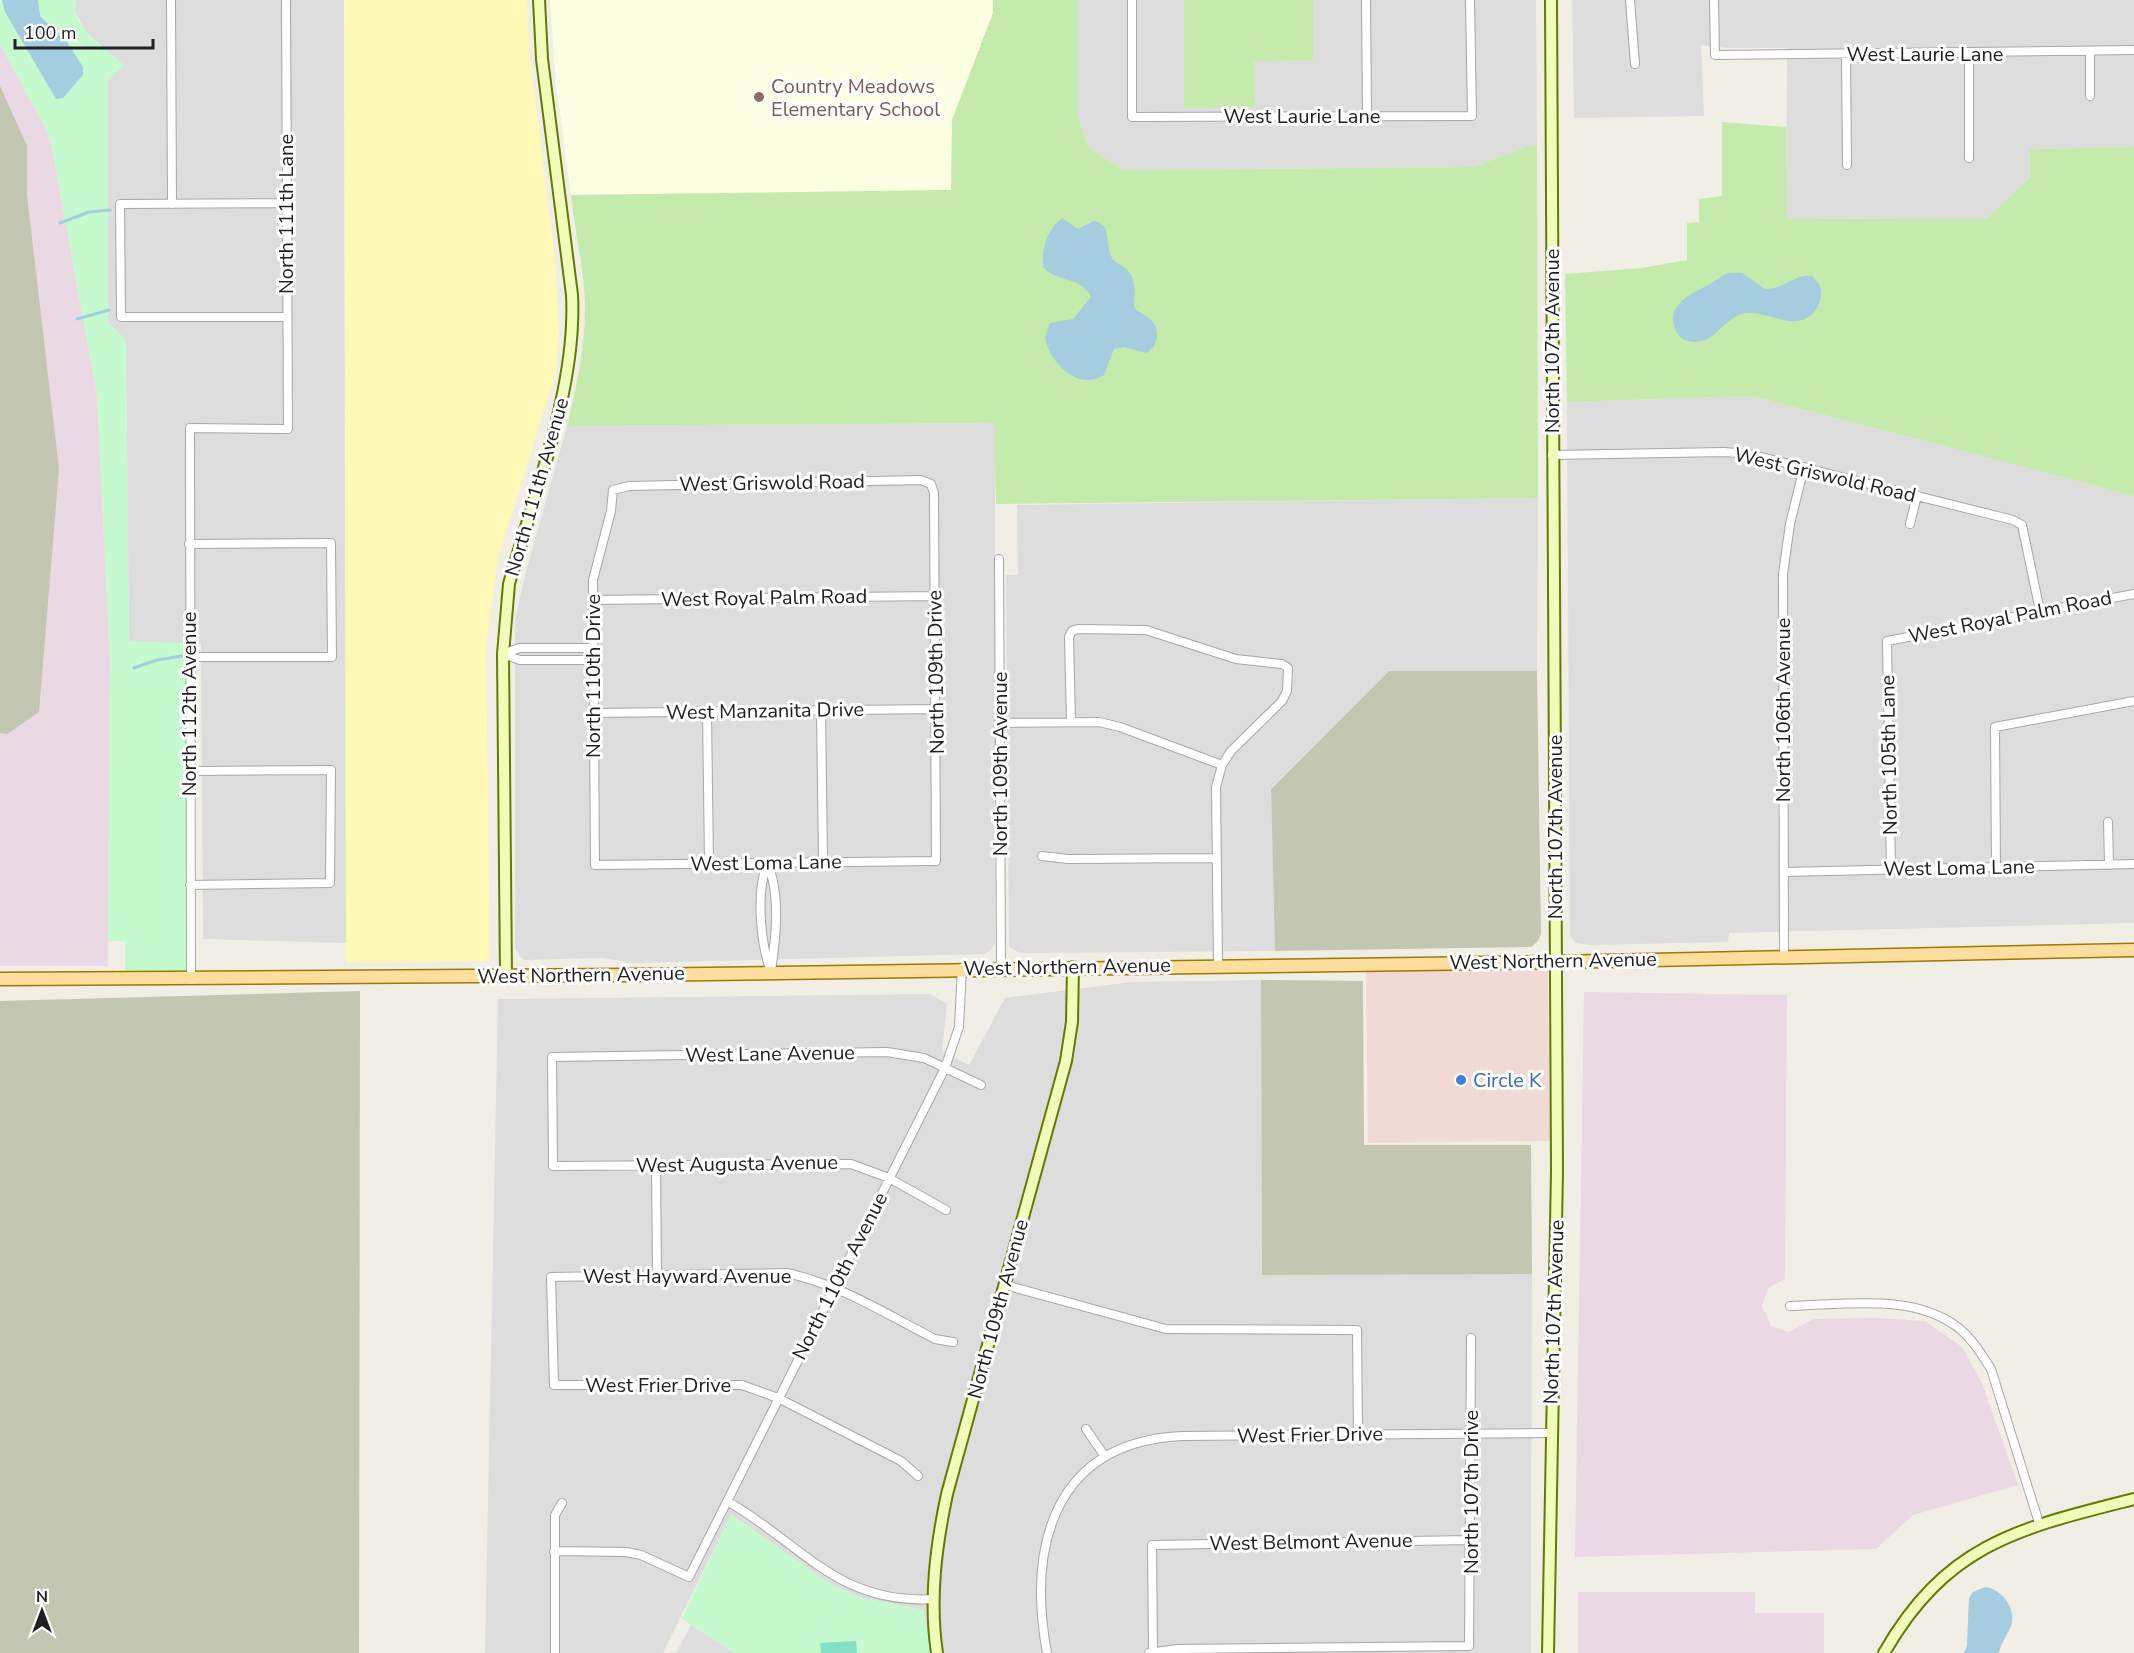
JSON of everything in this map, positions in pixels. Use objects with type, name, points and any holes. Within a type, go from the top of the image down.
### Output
[{"type":"main road","name":"West Northern Avenue","points":[[0,979],[191,980],[962,968],[1556,962],[2134,950]]},
{"type":"street","points":[[171,0],[172,204]]},
{"type":"street","name":"North 111th Lane","points":[[190,428],[288,429],[286,0]]},
{"type":"street","name":"North 111th Avenue","points":[[506,976],[503,654],[509,584],[566,383],[571,346],[572,295],[542,59],[539,0]]},
{"type":"street","name":"West Laurie Lane","points":[[1132,0],[1132,117],[1472,116],[1470,0]]},
{"type":"street","points":[[1366,0],[1367,116]]},
{"type":"street","name":"North 107th Avenue","points":[[1548,1653],[1550,1432],[1557,1204],[1551,0]]},
{"type":"street","points":[[1630,0],[1635,64]]},
{"type":"street","name":"West Laurie Lane","points":[[1714,0],[1715,55],[2134,50]]},
{"type":"street","points":[[2090,52],[2090,96]]},
{"type":"street","points":[[1969,53],[1969,158]]},
{"type":"street","points":[[1846,54],[1847,165]]},
{"type":"street","points":[[286,203],[120,204],[121,316],[287,317]]},
{"type":"street","name":"North 112th Avenue","points":[[190,428],[191,980]]},
{"type":"street","name":"West Griswold Road","points":[[1552,455],[1724,452],[1749,454],[2013,520],[2022,525],[2040,611]]},
{"type":"street","name":"North 106th Avenue","points":[[1784,956],[1783,574],[1789,532],[1804,467]]},
{"type":"street","name":"West Griswold Road","points":[[613,490],[629,486],[921,480],[931,484]]},
{"type":"street","name":"North 109th Drive","points":[[931,484],[934,493],[937,709],[936,861]]},
{"type":"street","name":"North 110th Drive","points":[[595,865],[593,580],[611,511],[613,490]]},
{"type":"street","points":[[1910,524],[1917,495]]},
{"type":"street","points":[[189,544],[331,543],[332,657],[190,657]]},
{"type":"street","name":"North 109th Avenue","points":[[999,559],[1000,968]]},
{"type":"street","name":"West Royal Palm Road","points":[[1887,641],[2134,594]]},
{"type":"street","name":"West Royal Palm Road","points":[[593,600],[934,596]]},
{"type":"street","points":[[1071,722],[1069,637],[1072,631],[1146,630],[1236,658],[1282,664],[1288,668],[1287,691],[1282,701],[1231,751],[1222,765],[1216,787],[1218,965]]},
{"type":"street","name":"North 105th Lane","points":[[1887,641],[1891,869]]},
{"type":"street","points":[[503,654],[519,648],[593,648]]},
{"type":"street","points":[[503,654],[520,660],[593,660]]},
{"type":"street","points":[[1996,868],[1995,727],[2134,701]]},
{"type":"street","name":"West Manzanita Drive","points":[[593,713],[937,709]]},
{"type":"street","points":[[821,710],[823,862]]},
{"type":"street","points":[[707,712],[709,863]]},
{"type":"street","points":[[1000,723],[1099,722],[1120,727],[1222,765]]},
{"type":"street","points":[[189,771],[331,770],[330,883],[190,885]]},
{"type":"street","points":[[2108,822],[2109,865]]},
{"type":"street","points":[[1042,856],[1068,859],[1217,858]]},
{"type":"street","name":"West Loma Lane","points":[[595,865],[936,861]]},
{"type":"street","points":[[767,863],[774,878],[774,950],[771,972]]},
{"type":"street","name":"West Loma Lane","points":[[1784,872],[2134,864]]},
{"type":"street","name":"North 109th Avenue","points":[[937,1653],[934,1599],[936,1550],[947,1494],[1069,1045],[1073,967]]},
{"type":"street","name":"North 110th Avenue","points":[[554,1551],[626,1552],[641,1555],[688,1576],[945,1068],[959,1027],[962,968]]},
{"type":"street","name":"West Lane Avenue","points":[[553,1166],[552,1057],[887,1052],[924,1058],[981,1085]]},
{"type":"street","name":"West Augusta Avenue","points":[[553,1166],[839,1162],[864,1167],[889,1178],[946,1210]]},
{"type":"street","points":[[656,1165],[657,1274]]},
{"type":"street","name":"West Hayward Avenue","points":[[554,1385],[551,1276],[787,1273],[834,1288],[935,1339],[953,1342]]},
{"type":"street","points":[[1005,1286],[1166,1329],[1357,1330],[1358,1434]]},
{"type":"street","points":[[1790,1306],[1907,1306],[1934,1314],[1960,1329],[1977,1347],[1991,1369],[2039,1523]]},
{"type":"street","name":"North 107th Drive","points":[[1363,1650],[1470,1646],[1471,1338]]},
{"type":"street","name":"West Frier Drive","points":[[554,1385],[727,1383],[754,1388],[901,1461],[918,1476]]},
{"type":"street","points":[[1047,1653],[1041,1618],[1041,1583],[1048,1530],[1064,1495],[1104,1455],[1086,1429]]},
{"type":"street","name":"West Frier Drive","points":[[1104,1455],[1118,1448],[1161,1437],[1550,1432]]},
{"type":"street","points":[[1884,1653],[1914,1609],[1942,1578],[1990,1544],[2039,1523],[2134,1499]]},
{"type":"street","points":[[727,1501],[764,1524],[827,1573],[843,1582],[883,1597],[913,1600],[934,1599]]},
{"type":"street","points":[[555,1653],[555,1515],[562,1503]]},
{"type":"street","name":"West Belmont Avenue","points":[[1151,1653],[1152,1545],[1470,1540]]},
{"type":"street","points":[[1151,1653],[1177,1649],[1363,1650]]},
{"type":"shaded area","points":[[76,0],[344,0],[346,943],[203,939],[201,644],[129,642],[126,340],[108,323],[108,79],[123,65],[86,32],[75,11]]},
{"type":"shaded area","name":"Country Meadows Elementary School","points":[[550,0],[993,0],[993,13],[952,120],[952,190],[571,195],[556,83]]},
{"type":"shaded area","points":[[1078,0],[1536,0],[1537,147],[1527,147],[1473,167],[1124,170],[1089,148],[1078,118]]},
{"type":"shaded area","points":[[1572,0],[2134,0],[2134,147],[2029,149],[2031,176],[1987,218],[1786,219],[1787,48],[1728,48],[1701,45],[1704,116],[1574,118]]},
{"type":"shaded area","points":[[0,44],[47,131],[52,148],[97,395],[110,661],[108,966],[0,966]]},
{"type":"shaded area","points":[[0,86],[27,146],[27,195],[59,469],[39,712],[7,734],[0,733]]},
{"type":"shaded area","points":[[1752,396],[2134,496],[2134,923],[1729,933],[1728,942],[1590,945],[1576,943],[1570,936],[1567,402]]},
{"type":"shaded area","points":[[995,423],[995,943],[990,951],[984,954],[633,963],[602,958],[524,960],[520,957],[515,948],[515,619],[567,426]]},
{"type":"shaded area","points":[[1538,498],[1537,671],[1389,671],[1271,788],[1275,951],[1020,953],[1009,947],[1006,575],[1018,575],[1017,505]]},
{"type":"shaded area","points":[[1389,671],[1537,671],[1541,934],[1538,941],[1531,947],[1275,951],[1271,789]]},
{"type":"shaded area","points":[[1548,968],[1550,1141],[1368,1143],[1366,971]]},
{"type":"shaded area","points":[[1261,980],[1262,1274],[1532,1274],[1531,1653],[931,1653],[923,1610],[858,1597],[829,1583],[731,1515],[663,1653],[485,1653],[498,999],[930,994],[947,1004],[942,1051],[969,1065],[1005,998],[1132,982]]},
{"type":"shaded area","points":[[1261,980],[1363,981],[1364,1145],[1531,1145],[1532,1274],[1262,1275]]},
{"type":"shaded area","points":[[360,991],[359,1653],[0,1653],[0,1001]]},
{"type":"shaded area","points":[[1584,992],[1787,995],[1785,1279],[1768,1288],[1762,1306],[1771,1326],[1789,1332],[1814,1319],[1876,1318],[1925,1321],[1962,1347],[1982,1383],[2018,1485],[1913,1515],[1876,1549],[1575,1557]]},
{"type":"shaded area","points":[[1578,1592],[1755,1592],[1755,1613],[1824,1613],[1824,1653],[1578,1653]]},
{"type":"shaded area","points":[[691,1625],[735,1653],[676,1653]]},
{"type":"green space","points":[[0,0],[76,0],[78,20],[84,29],[99,45],[124,65],[108,80],[108,323],[126,340],[129,641],[186,643],[187,973],[125,972],[125,941],[108,941],[110,661],[97,395],[52,148],[47,131],[0,44]]},
{"type":"green space","points":[[993,0],[1078,0],[1078,118],[1089,148],[1124,170],[1473,167],[1527,147],[1537,147],[1538,498],[996,504],[994,423],[567,426],[580,364],[585,317],[583,275],[571,195],[951,190],[952,120],[993,13]]},
{"type":"green space","points":[[1184,0],[1313,0],[1313,60],[1254,61],[1255,107],[1184,108]]},
{"type":"green space","points":[[1722,122],[1786,127],[1787,219],[1987,218],[2031,176],[2029,149],[2134,147],[2134,496],[1752,396],[1567,402],[1565,274],[1642,268],[1687,260],[1687,223],[1699,222],[1699,199],[1722,196]]},
{"type":"green space","points":[[731,1514],[829,1583],[858,1597],[923,1610],[931,1653],[735,1653],[682,1619]]},
{"type":"green space","points":[[856,1641],[857,1653],[821,1653],[820,1643]]},
{"type":"sand","points":[[344,0],[527,0],[529,48],[555,258],[559,332],[556,372],[498,558],[486,647],[490,961],[346,963]]},
{"type":"water","points":[[2,0],[38,0],[40,16],[67,42],[83,67],[83,75],[63,98],[56,99],[5,12]]},
{"type":"water","points":[[1062,218],[1078,229],[1094,221],[1104,227],[1112,258],[1132,277],[1134,307],[1154,323],[1157,332],[1154,346],[1146,353],[1124,347],[1114,349],[1104,375],[1094,379],[1085,380],[1067,372],[1053,357],[1045,338],[1050,323],[1073,319],[1091,297],[1081,285],[1056,276],[1043,267],[1046,240],[1052,228]]},
{"type":"water","points":[[1728,273],[1742,273],[1765,289],[1778,287],[1800,277],[1812,276],[1820,285],[1820,301],[1815,311],[1799,321],[1761,314],[1742,314],[1708,339],[1692,342],[1681,338],[1673,323],[1673,315],[1679,303]]},
{"type":"water","points":[[1985,1587],[1997,1592],[2007,1601],[2012,1613],[2011,1626],[1999,1653],[1964,1653],[1967,1645],[1969,1598],[1973,1592]]},
{"type":"waterway","points":[[60,223],[89,212],[110,210]]},
{"type":"waterway","points":[[77,319],[109,310]]},
{"type":"waterway","points":[[134,668],[157,660],[182,656]]},
{"type":"place","name":"Country Meadows Elementary School","points":[[759,97]]},
{"type":"place","name":"Circle K","points":[[1461,1080]]}]
